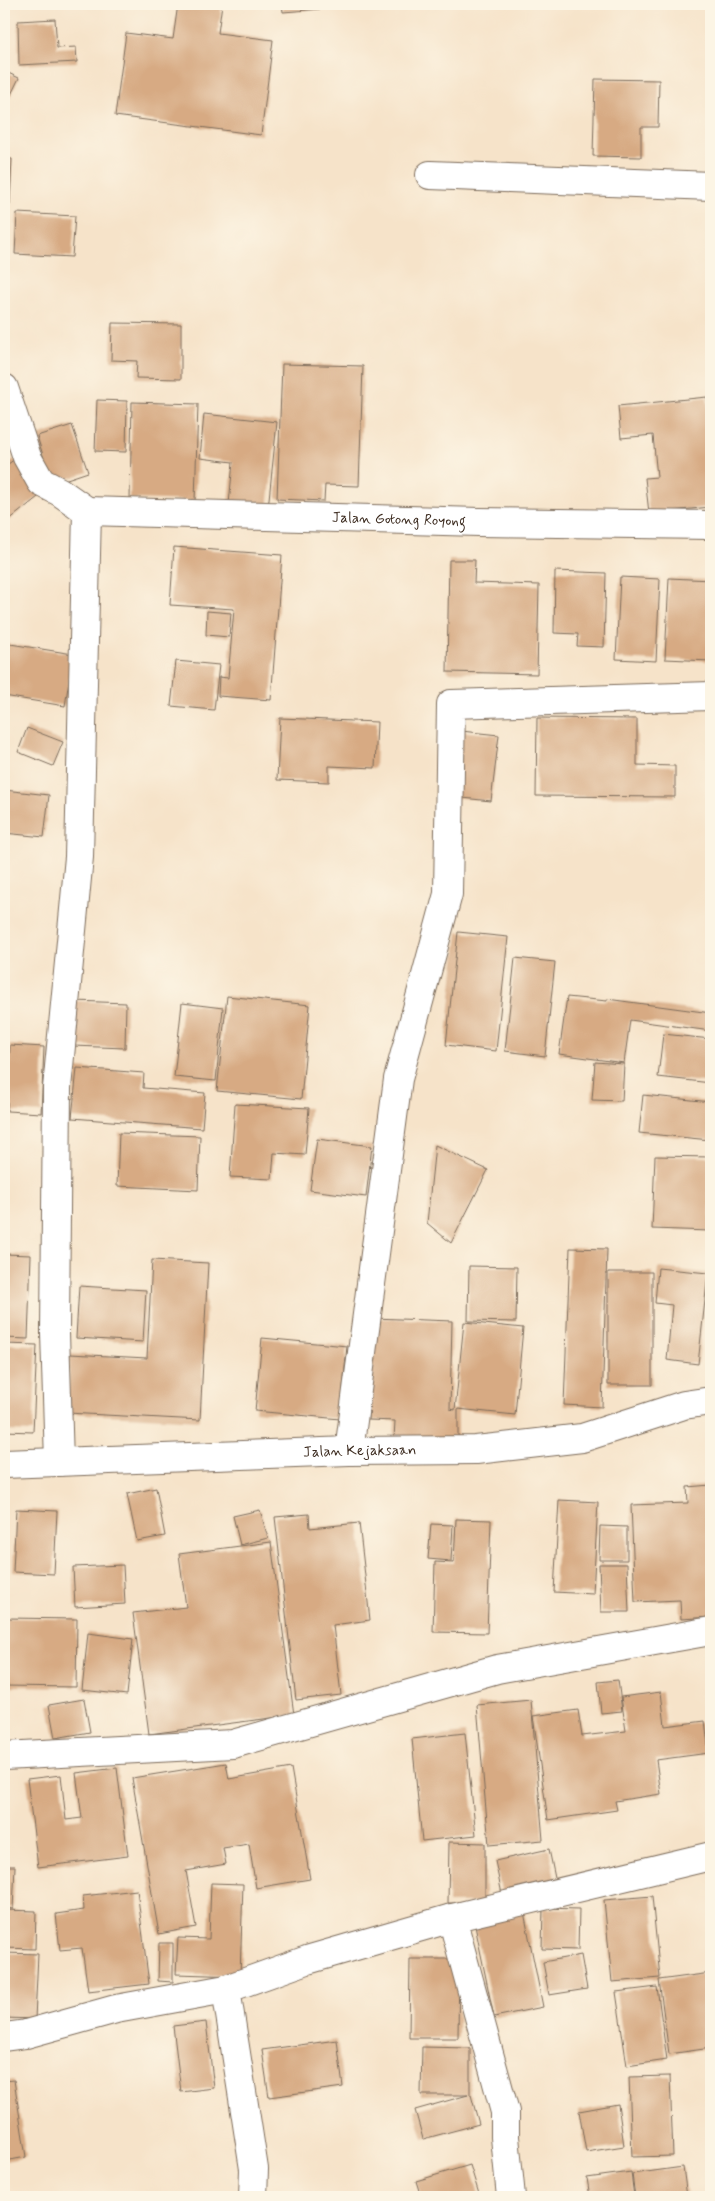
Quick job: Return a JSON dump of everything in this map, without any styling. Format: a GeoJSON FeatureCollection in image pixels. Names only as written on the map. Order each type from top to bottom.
{"type":"FeatureCollection","features":[{"type":"Feature","properties":{"kind":"street"},"geometry":{"type":"LineString","coordinates":[[430,175],[711,186]]}},
{"type":"Feature","properties":{"kind":"street"},"geometry":{"type":"LineString","coordinates":[[4,388],[27,457],[41,482],[60,492],[87,511],[79,857],[57,1088],[55,1333],[60,1462]]}},
{"type":"Feature","properties":{"kind":"street","name":"Jalan Gotong Royong"},"geometry":{"type":"LineString","coordinates":[[87,511],[479,522],[711,524]]}},
{"type":"Feature","properties":{"kind":"street"},"geometry":{"type":"LineString","coordinates":[[349,1451],[398,1079],[448,894],[451,704],[711,696]]}},
{"type":"Feature","properties":{"kind":"street","name":"Jalan Kejaksaan"},"geometry":{"type":"LineString","coordinates":[[4,1464],[349,1451],[476,1450],[582,1438],[684,1405],[711,1401]]}},
{"type":"Feature","properties":{"kind":"street"},"geometry":{"type":"LineString","coordinates":[[4,1756],[233,1744],[497,1669],[711,1631]]}},
{"type":"Feature","properties":{"kind":"street"},"geometry":{"type":"LineString","coordinates":[[4,2037],[26,2034],[116,2009],[226,1989],[307,1960],[452,1918],[711,1856]]}},
{"type":"Feature","properties":{"kind":"street"},"geometry":{"type":"LineString","coordinates":[[452,1918],[505,2112],[505,2137],[511,2197]]}},
{"type":"Feature","properties":{"kind":"street"},"geometry":{"type":"LineString","coordinates":[[226,1989],[254,2169],[253,2197]]}},
{"type":"Feature","properties":{"kind":"building"},"geometry":{"type":"Polygon","coordinates":[[[178,4],[222,4],[218,33],[273,40],[261,135],[115,116],[126,33],[173,39],[178,4]]]}},
{"type":"Feature","properties":{"kind":"building"},"geometry":{"type":"Polygon","coordinates":[[[282,4],[333,4],[334,8],[283,12],[282,4]]]}},
{"type":"Feature","properties":{"kind":"building"},"geometry":{"type":"Polygon","coordinates":[[[55,19],[57,48],[76,47],[77,62],[19,65],[18,21],[55,19]]]}},
{"type":"Feature","properties":{"kind":"building"},"geometry":{"type":"Polygon","coordinates":[[[4,71],[19,78],[4,109],[4,71]]]}},
{"type":"Feature","properties":{"kind":"building"},"geometry":{"type":"Polygon","coordinates":[[[595,79],[659,80],[658,127],[641,127],[641,157],[593,156],[595,79]]]}},
{"type":"Feature","properties":{"kind":"building"},"geometry":{"type":"Polygon","coordinates":[[[4,158],[12,159],[10,204],[4,203],[4,158]]]}},
{"type":"Feature","properties":{"kind":"building"},"geometry":{"type":"Polygon","coordinates":[[[17,213],[75,216],[72,257],[15,254],[17,213]]]}},
{"type":"Feature","properties":{"kind":"building"},"geometry":{"type":"Polygon","coordinates":[[[112,323],[181,324],[181,379],[136,378],[137,361],[111,360],[112,323]]]}},
{"type":"Feature","properties":{"kind":"building"},"geometry":{"type":"Polygon","coordinates":[[[282,364],[363,366],[359,486],[325,485],[324,501],[277,499],[282,364]]]}},
{"type":"Feature","properties":{"kind":"building"},"geometry":{"type":"Polygon","coordinates":[[[707,397],[711,436],[711,507],[649,513],[645,478],[657,477],[653,435],[621,438],[618,406],[707,397]]]}},
{"type":"Feature","properties":{"kind":"building"},"geometry":{"type":"Polygon","coordinates":[[[97,400],[127,401],[126,452],[95,451],[97,400]]]}},
{"type":"Feature","properties":{"kind":"building"},"geometry":{"type":"Polygon","coordinates":[[[132,402],[198,404],[195,501],[130,499],[132,402]]]}},
{"type":"Feature","properties":{"kind":"building"},"geometry":{"type":"Polygon","coordinates":[[[204,414],[277,422],[268,509],[229,504],[233,462],[200,458],[204,414]]]}},
{"type":"Feature","properties":{"kind":"building"},"geometry":{"type":"Polygon","coordinates":[[[4,424],[18,436],[4,452],[4,424]]]}},
{"type":"Feature","properties":{"kind":"building"},"geometry":{"type":"Polygon","coordinates":[[[72,425],[88,472],[52,484],[37,436],[72,425]]]}},
{"type":"Feature","properties":{"kind":"building"},"geometry":{"type":"Polygon","coordinates":[[[15,459],[43,493],[4,524],[4,467],[15,459]]]}},
{"type":"Feature","properties":{"kind":"building"},"geometry":{"type":"Polygon","coordinates":[[[174,547],[282,555],[271,700],[218,696],[219,677],[228,678],[234,609],[170,605],[174,547]]]}},
{"type":"Feature","properties":{"kind":"building"},"geometry":{"type":"Polygon","coordinates":[[[449,560],[475,560],[474,583],[539,585],[537,674],[447,672],[449,560]]]}},
{"type":"Feature","properties":{"kind":"building"},"geometry":{"type":"Polygon","coordinates":[[[555,571],[606,573],[604,647],[577,646],[578,634],[554,633],[555,571]]]}},
{"type":"Feature","properties":{"kind":"building"},"geometry":{"type":"Polygon","coordinates":[[[620,577],[660,579],[656,661],[616,659],[620,577]]]}},
{"type":"Feature","properties":{"kind":"building"},"geometry":{"type":"Polygon","coordinates":[[[669,578],[711,580],[711,661],[665,659],[669,578]]]}},
{"type":"Feature","properties":{"kind":"building"},"geometry":{"type":"Polygon","coordinates":[[[207,611],[231,613],[229,637],[206,635],[207,611]]]}},
{"type":"Feature","properties":{"kind":"building"},"geometry":{"type":"Polygon","coordinates":[[[4,643],[73,654],[65,706],[4,696],[4,643]]]}},
{"type":"Feature","properties":{"kind":"building"},"geometry":{"type":"Polygon","coordinates":[[[176,661],[219,665],[214,710],[171,706],[176,661]]]}},
{"type":"Feature","properties":{"kind":"building"},"geometry":{"type":"Polygon","coordinates":[[[280,718],[377,722],[375,768],[329,766],[329,782],[277,780],[280,718]]]}},
{"type":"Feature","properties":{"kind":"building"},"geometry":{"type":"Polygon","coordinates":[[[537,718],[637,719],[637,765],[675,766],[675,797],[536,796],[537,718]]]}},
{"type":"Feature","properties":{"kind":"building"},"geometry":{"type":"Polygon","coordinates":[[[27,728],[63,742],[53,766],[18,752],[27,728]]]}},
{"type":"Feature","properties":{"kind":"building"},"geometry":{"type":"Polygon","coordinates":[[[461,731],[499,735],[491,801],[453,797],[461,731]]]}},
{"type":"Feature","properties":{"kind":"building"},"geometry":{"type":"Polygon","coordinates":[[[4,790],[49,795],[44,837],[4,833],[4,790]]]}},
{"type":"Feature","properties":{"kind":"building"},"geometry":{"type":"Polygon","coordinates":[[[458,932],[508,937],[496,1051],[446,1045],[458,932]]]}},
{"type":"Feature","properties":{"kind":"building"},"geometry":{"type":"Polygon","coordinates":[[[515,958],[555,962],[545,1056],[505,1051],[515,958]]]}},
{"type":"Feature","properties":{"kind":"building"},"geometry":{"type":"Polygon","coordinates":[[[227,996],[310,1005],[301,1099],[217,1091],[227,996]]]}},
{"type":"Feature","properties":{"kind":"building"},"geometry":{"type":"Polygon","coordinates":[[[567,997],[607,1001],[607,999],[711,1013],[711,1031],[630,1020],[624,1063],[559,1054],[567,997]]]}},
{"type":"Feature","properties":{"kind":"building"},"geometry":{"type":"Polygon","coordinates":[[[75,1001],[126,1003],[125,1048],[73,1046],[75,1001]]]}},
{"type":"Feature","properties":{"kind":"building"},"geometry":{"type":"Polygon","coordinates":[[[182,1003],[223,1008],[216,1081],[174,1077],[182,1003]]]}},
{"type":"Feature","properties":{"kind":"building"},"geometry":{"type":"Polygon","coordinates":[[[663,1034],[711,1039],[711,1083],[658,1077],[663,1034]]]}},
{"type":"Feature","properties":{"kind":"building"},"geometry":{"type":"Polygon","coordinates":[[[10,1045],[44,1047],[41,1113],[7,1111],[10,1045]]]}},
{"type":"Feature","properties":{"kind":"building"},"geometry":{"type":"Polygon","coordinates":[[[595,1062],[624,1064],[622,1101],[592,1100],[595,1062]]]}},
{"type":"Feature","properties":{"kind":"building"},"geometry":{"type":"Polygon","coordinates":[[[77,1068],[144,1073],[143,1088],[205,1093],[202,1128],[72,1118],[77,1068]]]}},
{"type":"Feature","properties":{"kind":"building"},"geometry":{"type":"Polygon","coordinates":[[[643,1095],[711,1102],[710,1140],[639,1133],[643,1095]]]}},
{"type":"Feature","properties":{"kind":"building"},"geometry":{"type":"Polygon","coordinates":[[[235,1104],[309,1108],[305,1155],[274,1153],[272,1179],[230,1177],[235,1104]]]}},
{"type":"Feature","properties":{"kind":"building"},"geometry":{"type":"Polygon","coordinates":[[[119,1133],[200,1136],[198,1190],[117,1186],[119,1133]]]}},
{"type":"Feature","properties":{"kind":"building"},"geometry":{"type":"Polygon","coordinates":[[[317,1139],[372,1146],[366,1197],[310,1190],[317,1139]]]}},
{"type":"Feature","properties":{"kind":"building"},"geometry":{"type":"Polygon","coordinates":[[[435,1145],[488,1170],[451,1243],[427,1223],[435,1145]]]}},
{"type":"Feature","properties":{"kind":"building"},"geometry":{"type":"Polygon","coordinates":[[[655,1156],[711,1157],[710,1231],[652,1229],[655,1156]]]}},
{"type":"Feature","properties":{"kind":"building"},"geometry":{"type":"Polygon","coordinates":[[[570,1248],[607,1249],[602,1407],[564,1405],[570,1248]]]}},
{"type":"Feature","properties":{"kind":"building"},"geometry":{"type":"Polygon","coordinates":[[[4,1254],[31,1255],[28,1339],[4,1338],[4,1254]]]}},
{"type":"Feature","properties":{"kind":"building"},"geometry":{"type":"Polygon","coordinates":[[[152,1260],[208,1263],[200,1420],[67,1413],[70,1354],[147,1358],[152,1260]]]}},
{"type":"Feature","properties":{"kind":"building"},"geometry":{"type":"Polygon","coordinates":[[[469,1266],[517,1267],[516,1322],[468,1321],[469,1266]]]}},
{"type":"Feature","properties":{"kind":"building"},"geometry":{"type":"Polygon","coordinates":[[[658,1268],[708,1273],[698,1364],[667,1360],[672,1305],[655,1303],[658,1268]]]}},
{"type":"Feature","properties":{"kind":"building"},"geometry":{"type":"Polygon","coordinates":[[[608,1272],[652,1272],[652,1385],[608,1385],[608,1272]]]}},
{"type":"Feature","properties":{"kind":"building"},"geometry":{"type":"Polygon","coordinates":[[[79,1286],[146,1290],[143,1342],[76,1338],[79,1286]]]}},
{"type":"Feature","properties":{"kind":"building"},"geometry":{"type":"Polygon","coordinates":[[[373,1318],[452,1321],[450,1409],[455,1410],[464,1322],[523,1328],[515,1415],[458,1409],[458,1440],[394,1439],[395,1421],[369,1420],[373,1318]]]}},
{"type":"Feature","properties":{"kind":"building"},"geometry":{"type":"Polygon","coordinates":[[[711,1331],[711,1364],[708,1363],[711,1331]]]}},
{"type":"Feature","properties":{"kind":"building"},"geometry":{"type":"Polygon","coordinates":[[[262,1338],[347,1346],[340,1419],[255,1411],[262,1338]]]}},
{"type":"Feature","properties":{"kind":"building"},"geometry":{"type":"Polygon","coordinates":[[[4,1344],[37,1345],[33,1432],[4,1431],[4,1344]]]}},
{"type":"Feature","properties":{"kind":"building"},"geometry":{"type":"Polygon","coordinates":[[[711,1485],[711,1617],[681,1619],[680,1600],[635,1602],[631,1505],[688,1503],[687,1487],[711,1485]]]}},
{"type":"Feature","properties":{"kind":"building"},"geometry":{"type":"Polygon","coordinates":[[[156,1488],[165,1536],[137,1541],[127,1494],[156,1488]]]}},
{"type":"Feature","properties":{"kind":"building"},"geometry":{"type":"Polygon","coordinates":[[[559,1500],[598,1502],[593,1594],[554,1592],[559,1500]]]}},
{"type":"Feature","properties":{"kind":"building"},"geometry":{"type":"Polygon","coordinates":[[[16,1509],[57,1511],[54,1574],[13,1572],[16,1509]]]}},
{"type":"Feature","properties":{"kind":"building"},"geometry":{"type":"Polygon","coordinates":[[[260,1510],[268,1538],[240,1545],[233,1516],[260,1510]]]}},
{"type":"Feature","properties":{"kind":"building"},"geometry":{"type":"Polygon","coordinates":[[[309,1514],[310,1528],[359,1523],[370,1620],[333,1625],[341,1695],[296,1700],[275,1517],[309,1514]]]}},
{"type":"Feature","properties":{"kind":"building"},"geometry":{"type":"Polygon","coordinates":[[[456,1519],[491,1520],[487,1633],[433,1632],[435,1562],[454,1563],[456,1519]]]}},
{"type":"Feature","properties":{"kind":"building"},"geometry":{"type":"Polygon","coordinates":[[[431,1524],[453,1525],[451,1561],[428,1559],[431,1524]]]}},
{"type":"Feature","properties":{"kind":"building"},"geometry":{"type":"Polygon","coordinates":[[[600,1526],[627,1527],[627,1560],[599,1560],[600,1526]]]}},
{"type":"Feature","properties":{"kind":"building"},"geometry":{"type":"Polygon","coordinates":[[[271,1542],[294,1715],[149,1734],[133,1613],[186,1607],[179,1554],[271,1542]]]}},
{"type":"Feature","properties":{"kind":"building"},"geometry":{"type":"Polygon","coordinates":[[[599,1564],[627,1564],[629,1612],[601,1612],[599,1564]]]}},
{"type":"Feature","properties":{"kind":"building"},"geometry":{"type":"Polygon","coordinates":[[[123,1565],[125,1604],[75,1607],[73,1567],[123,1565]]]}},
{"type":"Feature","properties":{"kind":"building"},"geometry":{"type":"Polygon","coordinates":[[[7,1618],[77,1619],[76,1687],[5,1686],[7,1618]]]}},
{"type":"Feature","properties":{"kind":"building"},"geometry":{"type":"Polygon","coordinates":[[[88,1633],[133,1639],[127,1695],[82,1690],[88,1633]]]}},
{"type":"Feature","properties":{"kind":"building"},"geometry":{"type":"Polygon","coordinates":[[[618,1680],[622,1711],[601,1713],[598,1682],[618,1680]]]}},
{"type":"Feature","properties":{"kind":"building"},"geometry":{"type":"Polygon","coordinates":[[[661,1692],[665,1726],[705,1721],[709,1753],[656,1760],[661,1794],[615,1801],[617,1810],[548,1820],[533,1716],[578,1710],[582,1736],[626,1731],[621,1697],[661,1692]]]}},
{"type":"Feature","properties":{"kind":"building"},"geometry":{"type":"Polygon","coordinates":[[[84,1699],[90,1732],[55,1738],[49,1705],[84,1699]]]}},
{"type":"Feature","properties":{"kind":"building"},"geometry":{"type":"Polygon","coordinates":[[[531,1700],[543,1840],[489,1845],[477,1705],[531,1700]]]}},
{"type":"Feature","properties":{"kind":"building"},"geometry":{"type":"Polygon","coordinates":[[[465,1733],[476,1835],[422,1841],[412,1739],[465,1733]]]}},
{"type":"Feature","properties":{"kind":"building"},"geometry":{"type":"Polygon","coordinates":[[[226,1763],[229,1779],[291,1768],[310,1879],[256,1888],[249,1844],[223,1848],[226,1864],[186,1871],[196,1927],[159,1934],[132,1778],[226,1763]]]}},
{"type":"Feature","properties":{"kind":"building"},"geometry":{"type":"Polygon","coordinates":[[[117,1768],[128,1856],[38,1867],[27,1779],[61,1775],[66,1820],[82,1818],[76,1773],[117,1768]]]}},
{"type":"Feature","properties":{"kind":"building"},"geometry":{"type":"Polygon","coordinates":[[[449,1842],[485,1843],[485,1903],[448,1903],[449,1842]]]}},
{"type":"Feature","properties":{"kind":"building"},"geometry":{"type":"Polygon","coordinates":[[[549,1849],[557,1888],[503,1899],[495,1861],[549,1849]]]}},
{"type":"Feature","properties":{"kind":"building"},"geometry":{"type":"Polygon","coordinates":[[[4,1866],[15,1866],[13,1909],[4,1908],[4,1866]]]}},
{"type":"Feature","properties":{"kind":"building"},"geometry":{"type":"Polygon","coordinates":[[[211,1883],[243,1884],[240,1976],[176,1974],[178,1938],[209,1939],[211,1883]]]}},
{"type":"Feature","properties":{"kind":"building"},"geometry":{"type":"Polygon","coordinates":[[[137,1890],[149,1984],[88,1991],[82,1948],[60,1950],[56,1914],[84,1910],[83,1896],[137,1890]]]}},
{"type":"Feature","properties":{"kind":"building"},"geometry":{"type":"Polygon","coordinates":[[[652,1896],[660,1978],[612,1982],[604,1900],[652,1896]]]}},
{"type":"Feature","properties":{"kind":"building"},"geometry":{"type":"Polygon","coordinates":[[[543,1908],[579,1909],[578,1950],[542,1949],[543,1908]]]}},
{"type":"Feature","properties":{"kind":"building"},"geometry":{"type":"Polygon","coordinates":[[[4,1910],[36,1911],[35,1949],[4,1948],[4,1910]]]}},
{"type":"Feature","properties":{"kind":"building"},"geometry":{"type":"Polygon","coordinates":[[[524,1912],[543,2007],[494,2017],[474,1921],[524,1912]]]}},
{"type":"Feature","properties":{"kind":"building"},"geometry":{"type":"Polygon","coordinates":[[[159,1943],[173,1943],[173,1982],[158,1981],[159,1943]]]}},
{"type":"Feature","properties":{"kind":"building"},"geometry":{"type":"Polygon","coordinates":[[[4,1953],[38,1954],[35,2019],[4,2018],[4,1953]]]}},
{"type":"Feature","properties":{"kind":"building"},"geometry":{"type":"Polygon","coordinates":[[[581,1955],[587,1989],[549,1995],[543,1962],[581,1955]]]}},
{"type":"Feature","properties":{"kind":"building"},"geometry":{"type":"Polygon","coordinates":[[[410,1959],[459,1959],[458,2038],[409,2038],[410,1959]]]}},
{"type":"Feature","properties":{"kind":"building"},"geometry":{"type":"Polygon","coordinates":[[[711,1973],[711,2048],[669,2054],[659,1980],[711,1973]]]}},
{"type":"Feature","properties":{"kind":"building"},"geometry":{"type":"Polygon","coordinates":[[[657,1987],[667,2060],[627,2066],[616,1992],[657,1987]]]}},
{"type":"Feature","properties":{"kind":"building"},"geometry":{"type":"Polygon","coordinates":[[[206,2022],[214,2088],[181,2092],[173,2026],[206,2022]]]}},
{"type":"Feature","properties":{"kind":"building"},"geometry":{"type":"Polygon","coordinates":[[[337,2040],[343,2087],[269,2097],[262,2050],[337,2040]]]}},
{"type":"Feature","properties":{"kind":"building"},"geometry":{"type":"Polygon","coordinates":[[[422,2047],[470,2048],[470,2095],[479,2124],[423,2139],[415,2110],[468,2095],[421,2095],[422,2047]]]}},
{"type":"Feature","properties":{"kind":"building"},"geometry":{"type":"Polygon","coordinates":[[[670,2076],[673,2156],[632,2157],[629,2077],[670,2076]]]}},
{"type":"Feature","properties":{"kind":"building"},"geometry":{"type":"Polygon","coordinates":[[[14,2080],[26,2157],[5,2161],[4,2081],[14,2080]]]}},
{"type":"Feature","properties":{"kind":"building"},"geometry":{"type":"Polygon","coordinates":[[[618,2104],[624,2146],[586,2152],[579,2111],[618,2104]]]}},
{"type":"Feature","properties":{"kind":"building"},"geometry":{"type":"Polygon","coordinates":[[[470,2165],[479,2194],[470,2197],[421,2197],[416,2181],[470,2165]]]}},
{"type":"Feature","properties":{"kind":"building"},"geometry":{"type":"Polygon","coordinates":[[[683,2167],[687,2197],[635,2197],[632,2174],[683,2167]]]}},
{"type":"Feature","properties":{"kind":"building"},"geometry":{"type":"Polygon","coordinates":[[[631,2172],[634,2197],[590,2197],[587,2178],[631,2172]]]}}]}
